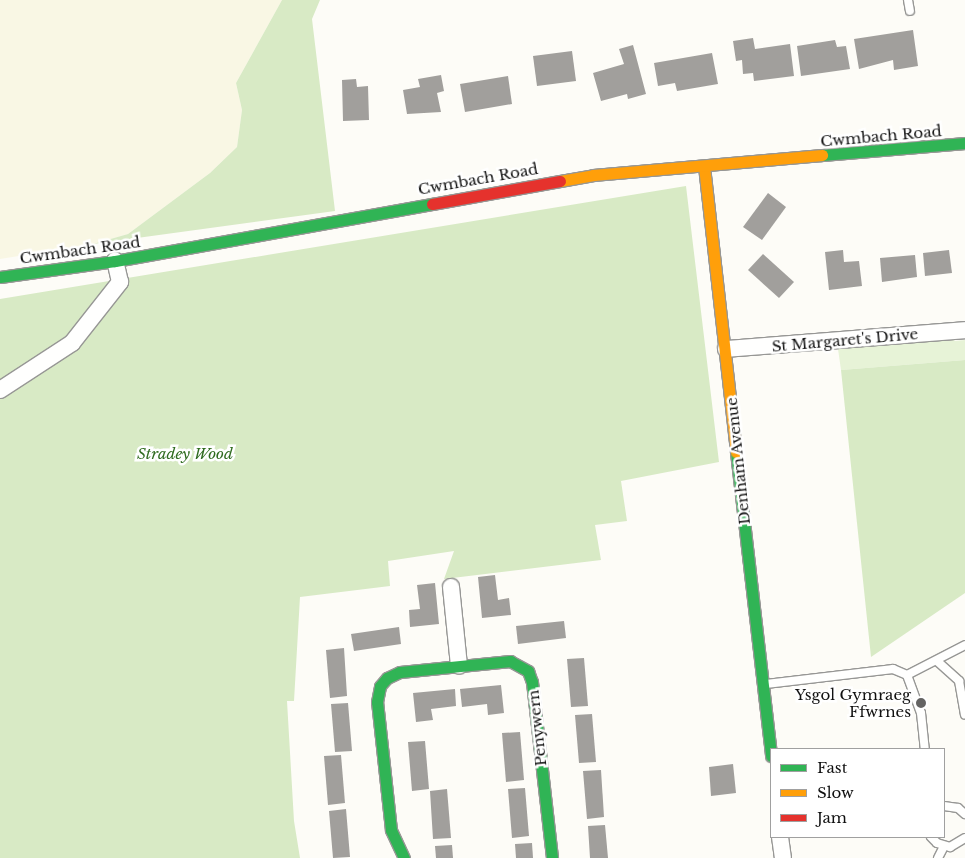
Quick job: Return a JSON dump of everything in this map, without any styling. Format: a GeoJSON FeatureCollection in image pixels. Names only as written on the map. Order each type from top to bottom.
{"type":"FeatureCollection","features":[{"type":"Feature","properties":{"kind":"street","name":"Cwmbach Road"},"geometry":{"type":"LineString","coordinates":[[0,277],[115,262],[543,182],[965,143]]}},
{"type":"Feature","properties":{"kind":"street","name":"Denham Avenue"},"geometry":{"type":"LineString","coordinates":[[704,166],[770,748]]}},
{"type":"Feature","properties":{"kind":"street"},"geometry":{"type":"LineString","coordinates":[[0,390],[72,343],[120,282],[115,262]]}},
{"type":"Feature","properties":{"kind":"street","name":"St Margaret's Drive"},"geometry":{"type":"LineString","coordinates":[[726,349],[965,330]]}},
{"type":"Feature","properties":{"kind":"street"},"geometry":{"type":"LineString","coordinates":[[451,587],[459,666]]}},
{"type":"Feature","properties":{"kind":"street","name":"Penywern"},"geometry":{"type":"LineString","coordinates":[[404,858],[391,830],[377,702],[380,686],[387,678],[400,672],[510,661],[528,671],[532,682],[552,858]]}},
{"type":"Feature","properties":{"kind":"street"},"geometry":{"type":"LineString","coordinates":[[780,838],[783,858]]}},
{"type":"Feature","properties":{"kind":"lane"},"geometry":{"type":"LineString","coordinates":[[908,0],[910,11]]}},
{"type":"Feature","properties":{"kind":"lane"},"geometry":{"type":"LineString","coordinates":[[907,675],[965,645]]}},
{"type":"Feature","properties":{"kind":"lane"},"geometry":{"type":"LineString","coordinates":[[937,661],[962,680],[965,714]]}},
{"type":"Feature","properties":{"kind":"lane"},"geometry":{"type":"LineString","coordinates":[[763,685],[893,669],[907,675],[922,713],[925,748]]}},
{"type":"Feature","properties":{"kind":"lane"},"geometry":{"type":"LineString","coordinates":[[945,806],[958,808],[965,814]]}},
{"type":"Feature","properties":{"kind":"lane"},"geometry":{"type":"LineString","coordinates":[[932,838],[944,846],[957,845],[965,838]]}},
{"type":"Feature","properties":{"kind":"lane"},"geometry":{"type":"LineString","coordinates":[[938,858],[944,846]]}},
{"type":"Feature","properties":{"kind":"shaded area"},"geometry":{"type":"Polygon","coordinates":[[[0,0],[282,0],[236,83],[242,110],[237,147],[210,173],[128,234],[93,244],[0,259],[0,0]]]}},
{"type":"Feature","properties":{"kind":"green space"},"geometry":{"type":"Polygon","coordinates":[[[282,0],[320,0],[312,19],[335,211],[93,244],[128,234],[210,173],[237,147],[242,110],[236,83],[282,0]]]}},
{"type":"Feature","properties":{"kind":"green space","name":"Stradey Wood"},"geometry":{"type":"Polygon","coordinates":[[[686,186],[719,462],[621,481],[627,521],[595,525],[601,560],[444,579],[454,551],[388,561],[390,586],[300,597],[294,701],[287,701],[294,821],[300,858],[0,858],[0,299],[686,186]]]}},
{"type":"Feature","properties":{"kind":"green space"},"geometry":{"type":"Polygon","coordinates":[[[948,336],[955,341],[965,340],[965,360],[841,370],[838,349],[948,336]]]}},
{"type":"Feature","properties":{"kind":"green space"},"geometry":{"type":"Polygon","coordinates":[[[965,360],[965,593],[871,657],[841,370],[965,360]]]}},
{"type":"Feature","properties":{"kind":"building"},"geometry":{"type":"Polygon","coordinates":[[[913,30],[918,66],[894,70],[893,60],[859,69],[854,39],[913,30]]]}},
{"type":"Feature","properties":{"kind":"building"},"geometry":{"type":"Polygon","coordinates":[[[753,38],[755,49],[790,44],[794,76],[754,81],[753,73],[743,74],[742,60],[736,61],[733,41],[753,38]]]}},
{"type":"Feature","properties":{"kind":"building"},"geometry":{"type":"Polygon","coordinates":[[[835,40],[837,47],[846,46],[850,69],[801,76],[797,46],[835,40]]]}},
{"type":"Feature","properties":{"kind":"building"},"geometry":{"type":"Polygon","coordinates":[[[633,45],[646,94],[628,99],[627,94],[601,101],[593,73],[624,64],[619,49],[633,45]]]}},
{"type":"Feature","properties":{"kind":"building"},"geometry":{"type":"Polygon","coordinates":[[[572,51],[576,81],[537,86],[533,56],[572,51]]]}},
{"type":"Feature","properties":{"kind":"building"},"geometry":{"type":"Polygon","coordinates":[[[712,53],[718,84],[677,91],[675,83],[658,86],[654,63],[712,53]]]}},
{"type":"Feature","properties":{"kind":"building"},"geometry":{"type":"Polygon","coordinates":[[[441,75],[444,91],[437,93],[441,112],[407,114],[403,90],[420,87],[418,79],[441,75]]]}},
{"type":"Feature","properties":{"kind":"building"},"geometry":{"type":"Polygon","coordinates":[[[508,76],[512,104],[465,112],[460,84],[508,76]]]}},
{"type":"Feature","properties":{"kind":"building"},"geometry":{"type":"Polygon","coordinates":[[[356,79],[357,87],[368,86],[369,120],[343,121],[342,80],[356,79]]]}},
{"type":"Feature","properties":{"kind":"building"},"geometry":{"type":"Polygon","coordinates":[[[768,193],[786,207],[762,240],[743,227],[768,193]]]}},
{"type":"Feature","properties":{"kind":"building"},"geometry":{"type":"Polygon","coordinates":[[[843,250],[844,262],[859,261],[862,286],[829,290],[825,252],[843,250]]]}},
{"type":"Feature","properties":{"kind":"building"},"geometry":{"type":"Polygon","coordinates":[[[949,250],[952,273],[925,276],[923,253],[949,250]]]}},
{"type":"Feature","properties":{"kind":"building"},"geometry":{"type":"Polygon","coordinates":[[[763,254],[794,282],[779,298],[748,270],[763,254]]]}},
{"type":"Feature","properties":{"kind":"building"},"geometry":{"type":"Polygon","coordinates":[[[915,255],[917,277],[882,282],[880,258],[915,255]]]}},
{"type":"Feature","properties":{"kind":"building"},"geometry":{"type":"Polygon","coordinates":[[[495,575],[498,600],[509,598],[511,615],[482,618],[478,577],[495,575]]]}},
{"type":"Feature","properties":{"kind":"building"},"geometry":{"type":"Polygon","coordinates":[[[435,583],[439,624],[410,627],[409,610],[420,609],[417,585],[435,583]]]}},
{"type":"Feature","properties":{"kind":"building"},"geometry":{"type":"Polygon","coordinates":[[[564,621],[566,638],[518,644],[516,626],[564,621]]]}},
{"type":"Feature","properties":{"kind":"building"},"geometry":{"type":"Polygon","coordinates":[[[399,627],[401,644],[354,651],[351,634],[399,627]]]}},
{"type":"Feature","properties":{"kind":"building"},"geometry":{"type":"Polygon","coordinates":[[[344,648],[347,696],[330,698],[326,650],[344,648]]]}},
{"type":"Feature","properties":{"kind":"building"},"geometry":{"type":"Polygon","coordinates":[[[584,658],[588,706],[571,707],[567,659],[584,658]]]}},
{"type":"Feature","properties":{"kind":"building"},"geometry":{"type":"Polygon","coordinates":[[[501,685],[504,713],[488,715],[487,704],[462,707],[460,689],[501,685]]]}},
{"type":"Feature","properties":{"kind":"building"},"geometry":{"type":"Polygon","coordinates":[[[455,689],[456,706],[431,709],[433,720],[416,722],[413,693],[455,689]]]}},
{"type":"Feature","properties":{"kind":"building"},"geometry":{"type":"Polygon","coordinates":[[[348,703],[352,751],[335,752],[331,704],[348,703]]]}},
{"type":"Feature","properties":{"kind":"building"},"geometry":{"type":"Polygon","coordinates":[[[592,714],[596,762],[579,763],[575,715],[592,714]]]}},
{"type":"Feature","properties":{"kind":"building"},"geometry":{"type":"Polygon","coordinates":[[[520,732],[524,780],[506,782],[502,733],[520,732]]]}},
{"type":"Feature","properties":{"kind":"building"},"geometry":{"type":"Polygon","coordinates":[[[425,741],[429,789],[412,791],[408,742],[425,741]]]}},
{"type":"Feature","properties":{"kind":"building"},"geometry":{"type":"Polygon","coordinates":[[[341,755],[345,803],[328,805],[324,756],[341,755]]]}},
{"type":"Feature","properties":{"kind":"building"},"geometry":{"type":"Polygon","coordinates":[[[733,764],[736,793],[711,796],[709,767],[733,764]]]}},
{"type":"Feature","properties":{"kind":"building"},"geometry":{"type":"Polygon","coordinates":[[[601,770],[604,817],[587,819],[583,771],[601,770]]]}},
{"type":"Feature","properties":{"kind":"building"},"geometry":{"type":"Polygon","coordinates":[[[525,788],[529,836],[512,838],[508,789],[525,788]]]}},
{"type":"Feature","properties":{"kind":"building"},"geometry":{"type":"Polygon","coordinates":[[[447,789],[451,838],[433,839],[430,791],[447,789]]]}},
{"type":"Feature","properties":{"kind":"building"},"geometry":{"type":"Polygon","coordinates":[[[346,809],[350,857],[333,858],[329,811],[346,809]]]}},
{"type":"Feature","properties":{"kind":"building"},"geometry":{"type":"Polygon","coordinates":[[[605,825],[608,858],[590,858],[588,826],[605,825]]]}},
{"type":"Feature","properties":{"kind":"building"},"geometry":{"type":"Polygon","coordinates":[[[532,843],[533,858],[516,858],[515,844],[532,843]]]}},
{"type":"Feature","properties":{"kind":"building"},"geometry":{"type":"Polygon","coordinates":[[[452,845],[453,858],[436,858],[435,846],[452,845]]]}},
{"type":"Feature","properties":{"kind":"traffic: fast"},"geometry":{"type":"LineString","coordinates":[[822,155],[965,143]]}},
{"type":"Feature","properties":{"kind":"traffic: fast"},"geometry":{"type":"LineString","coordinates":[[0,277],[115,261],[432,204]]}},
{"type":"Feature","properties":{"kind":"traffic: fast"},"geometry":{"type":"LineString","coordinates":[[736,452],[770,748]]}},
{"type":"Feature","properties":{"kind":"traffic: fast"},"geometry":{"type":"LineString","coordinates":[[404,858],[391,830],[377,702],[380,686],[387,678],[400,672],[510,661],[528,671],[532,682],[552,858]]}},
{"type":"Feature","properties":{"kind":"traffic: slow"},"geometry":{"type":"LineString","coordinates":[[560,181],[593,175],[822,155]]}},
{"type":"Feature","properties":{"kind":"traffic: slow"},"geometry":{"type":"LineString","coordinates":[[704,166],[736,452]]}},
{"type":"Feature","properties":{"kind":"traffic: jam"},"geometry":{"type":"LineString","coordinates":[[432,204],[560,181]]}},
{"type":"Feature","properties":{"kind":"place","name":"Ysgol Gymraeg Ffwrnes"},"geometry":{"type":"Point","coordinates":[921,703]}}]}
